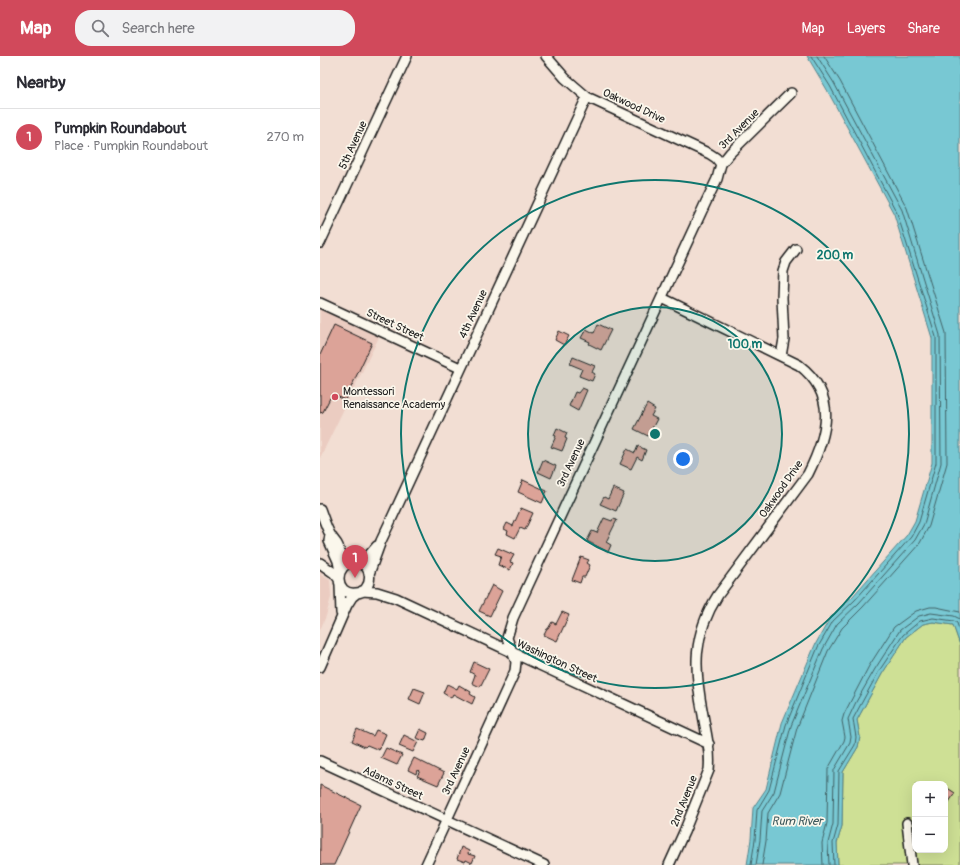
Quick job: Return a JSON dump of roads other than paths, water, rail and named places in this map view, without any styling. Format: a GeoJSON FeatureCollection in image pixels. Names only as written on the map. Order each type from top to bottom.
{"type":"FeatureCollection","features":[{"type":"Feature","properties":{"kind":"street","name":"5th Avenue"},"geometry":{"type":"LineString","coordinates":[[320,243],[407,56]]}},
{"type":"Feature","properties":{"kind":"street","name":"Oakwood Drive"},"geometry":{"type":"LineString","coordinates":[[546,56],[565,78],[587,97],[710,154],[721,164]]}},
{"type":"Feature","properties":{"kind":"street","name":"3rd Avenue"},"geometry":{"type":"LineString","coordinates":[[426,865],[517,668],[507,638],[513,618],[717,179],[721,164],[730,153],[791,93]]}},
{"type":"Feature","properties":{"kind":"street","name":"4th Avenue"},"geometry":{"type":"LineString","coordinates":[[370,575],[381,541],[587,97]]}},
{"type":"Feature","properties":{"kind":"street"},"geometry":{"type":"LineString","coordinates":[[781,356],[784,339],[782,298],[783,271],[786,262],[796,248]]}},
{"type":"Feature","properties":{"kind":"street","name":"Oakwood Drive"},"geometry":{"type":"LineString","coordinates":[[662,298],[796,363],[806,371],[819,386],[825,403],[825,427],[808,474],[718,595],[709,609],[702,626],[697,646],[696,663],[702,714],[709,744]]}},
{"type":"Feature","properties":{"kind":"street","name":"Street Street"},"geometry":{"type":"LineString","coordinates":[[320,303],[460,368]]}},
{"type":"Feature","properties":{"kind":"street"},"geometry":{"type":"LineString","coordinates":[[320,509],[330,534],[338,545],[341,554],[347,560],[366,567],[370,575],[367,587],[352,597],[320,667]]}},
{"type":"Feature","properties":{"kind":"street"},"geometry":{"type":"LineString","coordinates":[[330,534],[329,541],[338,561],[341,619]]}},
{"type":"Feature","properties":{"kind":"street","name":"4th Avenue"},"geometry":{"type":"LineString","coordinates":[[357,563],[365,560],[381,541]]}},
{"type":"Feature","properties":{"kind":"street"},"geometry":{"type":"LineString","coordinates":[[320,563],[334,573],[339,579],[344,590],[349,593],[359,592]]}},
{"type":"Feature","properties":{"kind":"street"},"geometry":{"type":"LineString","coordinates":[[339,579],[347,564],[357,563]]}},
{"type":"Feature","properties":{"kind":"street","name":"Washington Street"},"geometry":{"type":"LineString","coordinates":[[370,575],[376,584],[396,598]]}},
{"type":"Feature","properties":{"kind":"street","name":"Washington Street"},"geometry":{"type":"LineString","coordinates":[[359,592],[376,592],[396,598],[709,744]]}},
{"type":"Feature","properties":{"kind":"street","name":"2nd Avenue"},"geometry":{"type":"LineString","coordinates":[[669,865],[709,770],[709,744]]}},
{"type":"Feature","properties":{"kind":"street","name":"Adams Street"},"geometry":{"type":"LineString","coordinates":[[320,762],[544,865]]}},
{"type":"Feature","properties":{"kind":"street"},"geometry":{"type":"LineString","coordinates":[[907,822],[912,865]]}},
{"type":"Feature","properties":{"kind":"water","name":"Rum River"},"geometry":{"type":"Polygon","coordinates":[[[807,56],[960,56],[960,645],[953,625],[933,622],[923,624],[906,637],[882,674],[857,720],[860,737],[858,747],[843,772],[842,826],[837,843],[838,865],[747,865],[751,839],[753,808],[766,789],[782,723],[815,645],[830,618],[852,597],[907,535],[915,521],[932,463],[932,338],[894,214],[826,88],[807,56]]]}},
{"type":"Feature","properties":{"kind":"place","name":"Montessori Renaissance Academy"},"geometry":{"type":"Point","coordinates":[335,397]}},
{"type":"Feature","properties":{"kind":"place","name":"Pumpkin Roundabout"},"geometry":{"type":"Point","coordinates":[355,578]}}]}
